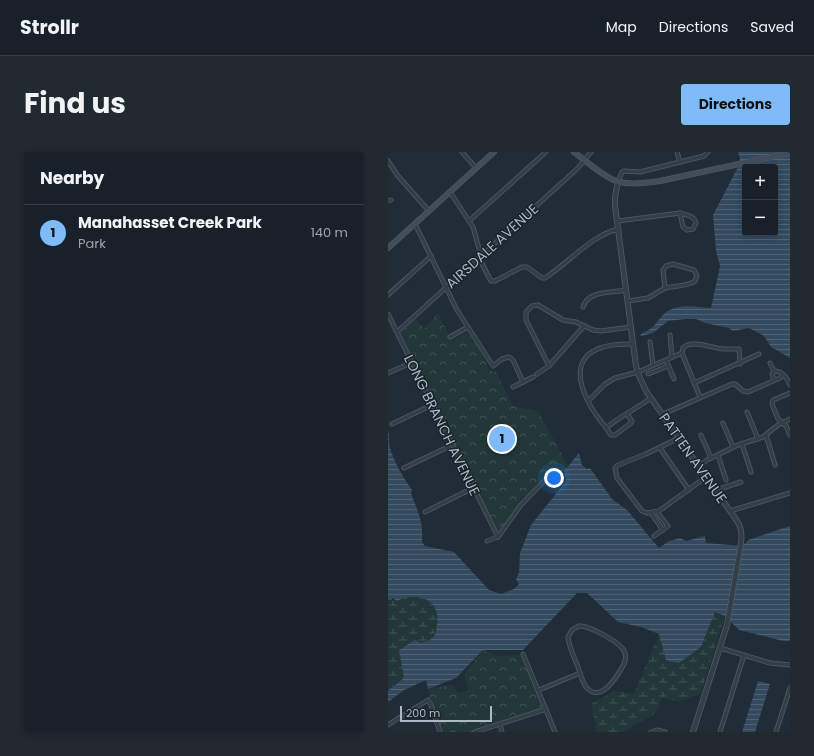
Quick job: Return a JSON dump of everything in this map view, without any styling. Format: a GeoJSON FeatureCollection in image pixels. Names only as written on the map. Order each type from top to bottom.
{"type":"FeatureCollection","features":[{"type":"Feature","properties":{"kind":"main road"},"geometry":{"type":"LineString","coordinates":[[388,248],[494,152]]}},
{"type":"Feature","properties":{"kind":"main road"},"geometry":{"type":"LineString","coordinates":[[574,152],[618,182],[652,183],[790,153]]}},
{"type":"Feature","properties":{"kind":"street"},"geometry":{"type":"LineString","coordinates":[[462,152],[476,168]]}},
{"type":"Feature","properties":{"kind":"street"},"geometry":{"type":"LineString","coordinates":[[469,221],[546,152]]}},
{"type":"Feature","properties":{"kind":"street","name":"AIRSDALE AVENUE"},"geometry":{"type":"LineString","coordinates":[[397,332],[586,160],[592,152]]}},
{"type":"Feature","properties":{"kind":"street"},"geometry":{"type":"LineString","coordinates":[[677,152],[680,162]]}},
{"type":"Feature","properties":{"kind":"street"},"geometry":{"type":"LineString","coordinates":[[618,182],[622,172],[624,171],[640,172],[704,156],[708,152]]}},
{"type":"Feature","properties":{"kind":"street"},"geometry":{"type":"LineString","coordinates":[[388,161],[403,183],[429,211]]}},
{"type":"Feature","properties":{"kind":"street","name":"PATTEN AVENUE"},"geometry":{"type":"LineString","coordinates":[[618,182],[615,197],[633,344],[638,372],[642,383],[651,398],[741,527],[742,534],[727,625],[693,732]]}},
{"type":"Feature","properties":{"kind":"street"},"geometry":{"type":"LineString","coordinates":[[450,192],[474,230],[480,257],[491,281],[522,267],[527,268],[542,278],[545,278],[594,241],[614,230],[619,229]]}},
{"type":"Feature","properties":{"kind":"street"},"geometry":{"type":"LineString","coordinates":[[618,221],[680,213],[691,216],[695,219],[696,223],[693,229],[689,230],[683,227],[680,213]]}},
{"type":"Feature","properties":{"kind":"street"},"geometry":{"type":"LineString","coordinates":[[415,224],[446,287],[468,327],[478,340],[489,362],[493,366],[502,359],[509,357],[513,360],[523,382]]}},
{"type":"Feature","properties":{"kind":"street"},"geometry":{"type":"LineString","coordinates":[[388,295],[431,256]]}},
{"type":"Feature","properties":{"kind":"street"},"geometry":{"type":"LineString","coordinates":[[628,301],[648,298],[665,288],[692,284],[695,281],[696,274],[692,269],[677,265],[668,265],[663,271],[665,288]]}},
{"type":"Feature","properties":{"kind":"street"},"geometry":{"type":"LineString","coordinates":[[583,307],[587,300],[595,295],[626,290]]}},
{"type":"Feature","properties":{"kind":"street"},"geometry":{"type":"LineString","coordinates":[[549,366],[526,320],[526,314],[532,306],[538,305],[563,320],[576,322],[593,330],[598,331],[631,327]]}},
{"type":"Feature","properties":{"kind":"street","name":"LONG BRANCH AVENUE"},"geometry":{"type":"LineString","coordinates":[[388,314],[498,536]]}},
{"type":"Feature","properties":{"kind":"street"},"geometry":{"type":"LineString","coordinates":[[537,374],[549,366],[584,326]]}},
{"type":"Feature","properties":{"kind":"street"},"geometry":{"type":"LineString","coordinates":[[450,337],[468,327]]}},
{"type":"Feature","properties":{"kind":"street"},"geometry":{"type":"LineString","coordinates":[[670,335],[672,357]]}},
{"type":"Feature","properties":{"kind":"street"},"geometry":{"type":"LineString","coordinates":[[650,342],[653,365]]}},
{"type":"Feature","properties":{"kind":"street"},"geometry":{"type":"LineString","coordinates":[[627,414],[632,421],[623,430],[612,436],[588,401],[580,373],[580,366],[585,358],[594,351],[608,345],[633,344]]}},
{"type":"Feature","properties":{"kind":"street"},"geometry":{"type":"LineString","coordinates":[[700,397],[682,353],[682,348],[686,345],[703,345],[738,349],[740,350],[740,364]]}},
{"type":"Feature","properties":{"kind":"street"},"geometry":{"type":"LineString","coordinates":[[588,401],[611,380],[620,376],[638,372],[682,353]]}},
{"type":"Feature","properties":{"kind":"street"},"geometry":{"type":"LineString","coordinates":[[694,383],[740,364],[759,354]]}},
{"type":"Feature","properties":{"kind":"street"},"geometry":{"type":"LineString","coordinates":[[666,360],[674,379]]}},
{"type":"Feature","properties":{"kind":"street"},"geometry":{"type":"LineString","coordinates":[[388,374],[411,363]]}},
{"type":"Feature","properties":{"kind":"street"},"geometry":{"type":"LineString","coordinates":[[770,363],[774,371],[772,374],[774,380]]}},
{"type":"Feature","properties":{"kind":"street"},"geometry":{"type":"LineString","coordinates":[[648,374],[668,366]]}},
{"type":"Feature","properties":{"kind":"street"},"geometry":{"type":"LineString","coordinates":[[774,371],[780,371],[787,378],[790,385]]}},
{"type":"Feature","properties":{"kind":"street"},"geometry":{"type":"LineString","coordinates":[[662,414],[732,384],[735,384],[740,390],[745,392],[780,378],[783,375]]}},
{"type":"Feature","properties":{"kind":"street"},"geometry":{"type":"LineString","coordinates":[[513,387],[533,377]]}},
{"type":"Feature","properties":{"kind":"street"},"geometry":{"type":"LineString","coordinates":[[790,393],[774,400],[772,403],[778,419],[786,426],[790,435]]}},
{"type":"Feature","properties":{"kind":"street"},"geometry":{"type":"LineString","coordinates":[[606,428],[617,419],[651,398]]}},
{"type":"Feature","properties":{"kind":"street"},"geometry":{"type":"LineString","coordinates":[[392,424],[432,405]]}},
{"type":"Feature","properties":{"kind":"street"},"geometry":{"type":"LineString","coordinates":[[747,412],[758,439]]}},
{"type":"Feature","properties":{"kind":"street"},"geometry":{"type":"LineString","coordinates":[[698,466],[733,447],[766,435],[790,419]]}},
{"type":"Feature","properties":{"kind":"street"},"geometry":{"type":"LineString","coordinates":[[723,423],[733,447]]}},
{"type":"Feature","properties":{"kind":"street"},"geometry":{"type":"LineString","coordinates":[[701,435],[711,458]]}},
{"type":"Feature","properties":{"kind":"street"},"geometry":{"type":"LineString","coordinates":[[766,435],[775,465]]}},
{"type":"Feature","properties":{"kind":"street"},"geometry":{"type":"LineString","coordinates":[[679,438],[660,448],[621,463],[615,468],[617,478],[642,511],[651,513],[657,512],[706,477]]}},
{"type":"Feature","properties":{"kind":"street"},"geometry":{"type":"LineString","coordinates":[[742,444],[751,472]]}},
{"type":"Feature","properties":{"kind":"street"},"geometry":{"type":"LineString","coordinates":[[404,468],[452,445]]}},
{"type":"Feature","properties":{"kind":"street"},"geometry":{"type":"LineString","coordinates":[[660,448],[689,490]]}},
{"type":"Feature","properties":{"kind":"street"},"geometry":{"type":"LineString","coordinates":[[718,456],[726,480]]}},
{"type":"Feature","properties":{"kind":"street"},"geometry":{"type":"LineString","coordinates":[[487,541],[498,536],[521,505],[548,477]]}},
{"type":"Feature","properties":{"kind":"street"},"geometry":{"type":"LineString","coordinates":[[716,490],[741,482]]}},
{"type":"Feature","properties":{"kind":"street"},"geometry":{"type":"LineString","coordinates":[[425,512],[473,488]]}},
{"type":"Feature","properties":{"kind":"street"},"geometry":{"type":"LineString","coordinates":[[730,511],[790,493]]}},
{"type":"Feature","properties":{"kind":"street"},"geometry":{"type":"LineString","coordinates":[[654,536],[668,526],[657,512]]}},
{"type":"Feature","properties":{"kind":"street"},"geometry":{"type":"LineString","coordinates":[[651,513],[663,530]]}},
{"type":"Feature","properties":{"kind":"street"},"geometry":{"type":"LineString","coordinates":[[582,626],[589,628],[616,644],[624,651],[626,656],[624,664],[609,686],[603,691],[598,692],[590,690],[585,685],[580,673],[568,639],[571,632],[576,628],[582,626]]}},
{"type":"Feature","properties":{"kind":"street"},"geometry":{"type":"LineString","coordinates":[[720,648],[770,663],[790,666]]}},
{"type":"Feature","properties":{"kind":"street"},"geometry":{"type":"LineString","coordinates":[[523,654],[555,732]]}},
{"type":"Feature","properties":{"kind":"street"},"geometry":{"type":"LineString","coordinates":[[720,732],[744,655]]}},
{"type":"Feature","properties":{"kind":"street"},"geometry":{"type":"LineString","coordinates":[[538,690],[580,673]]}},
{"type":"Feature","properties":{"kind":"street"},"geometry":{"type":"LineString","coordinates":[[776,732],[790,688]]}},
{"type":"Feature","properties":{"kind":"street"},"geometry":{"type":"LineString","coordinates":[[388,725],[428,700],[440,732]]}},
{"type":"Feature","properties":{"kind":"street"},"geometry":{"type":"LineString","coordinates":[[475,732],[546,709]]}},
{"type":"Feature","properties":{"kind":"street"},"geometry":{"type":"LineString","coordinates":[[500,724],[502,732]]}},
{"type":"Feature","properties":{"kind":"street"},"geometry":{"type":"LineString","coordinates":[[650,732],[656,730],[665,732]]}},
{"type":"Feature","properties":{"kind":"green space"},"geometry":{"type":"Polygon","coordinates":[[[438,313],[451,340],[467,333],[477,345],[490,371],[496,372],[513,406],[538,411],[568,466],[564,471],[566,481],[557,493],[545,484],[539,482],[519,503],[502,530],[497,531],[400,333],[416,319],[424,329],[438,313]]]}},
{"type":"Feature","properties":{"kind":"green space"},"geometry":{"type":"Polygon","coordinates":[[[413,596],[430,602],[436,610],[438,626],[434,635],[426,641],[410,643],[399,649],[404,678],[388,691],[388,599],[391,600],[393,598],[397,601],[405,597],[413,596]]]}},
{"type":"Feature","properties":{"kind":"green space"},"geometry":{"type":"Polygon","coordinates":[[[715,612],[725,616],[701,693],[680,702],[662,698],[656,713],[623,732],[597,732],[591,704],[614,691],[634,694],[659,634],[666,659],[701,647],[715,612]]]}},
{"type":"Feature","properties":{"kind":"green space"},"geometry":{"type":"Polygon","coordinates":[[[483,650],[499,656],[520,655],[523,650],[545,709],[473,732],[440,732],[428,689],[453,685],[458,693],[468,690],[464,675],[483,650]]]}},
{"type":"Feature","properties":{"kind":"water"},"geometry":{"type":"Polygon","coordinates":[[[738,152],[790,152],[790,358],[771,347],[764,336],[749,328],[733,331],[729,328],[705,323],[696,319],[668,321],[653,333],[640,336],[642,333],[650,330],[665,313],[670,310],[687,306],[711,308],[720,266],[716,251],[713,215],[737,169],[740,159],[738,152]]]}},
{"type":"Feature","properties":{"kind":"water"},"geometry":{"type":"Polygon","coordinates":[[[388,430],[389,446],[392,454],[405,480],[412,490],[411,493],[421,521],[423,544],[425,546],[454,552],[489,590],[501,594],[514,589],[519,584],[516,579],[519,573],[520,553],[531,525],[566,481],[564,471],[579,453],[582,465],[587,469],[590,468],[612,499],[627,510],[659,548],[669,541],[680,538],[686,541],[705,536],[706,543],[743,546],[748,540],[790,526],[790,641],[783,641],[739,630],[725,616],[715,612],[701,647],[679,663],[666,660],[659,634],[641,627],[618,622],[587,593],[577,593],[523,650],[483,650],[456,678],[428,689],[426,680],[404,690],[388,702],[388,691],[404,678],[399,650],[415,640],[421,643],[432,638],[436,632],[437,615],[435,608],[426,599],[412,597],[397,601],[393,598],[391,600],[388,599],[388,430]]]}},
{"type":"Feature","properties":{"kind":"water"},"geometry":{"type":"Polygon","coordinates":[[[758,681],[770,684],[755,732],[742,732],[758,681]]]}},
{"type":"Feature","properties":{"kind":"place","name":"Manahasset Creek Park"},"geometry":{"type":"Point","coordinates":[502,439]}}]}
